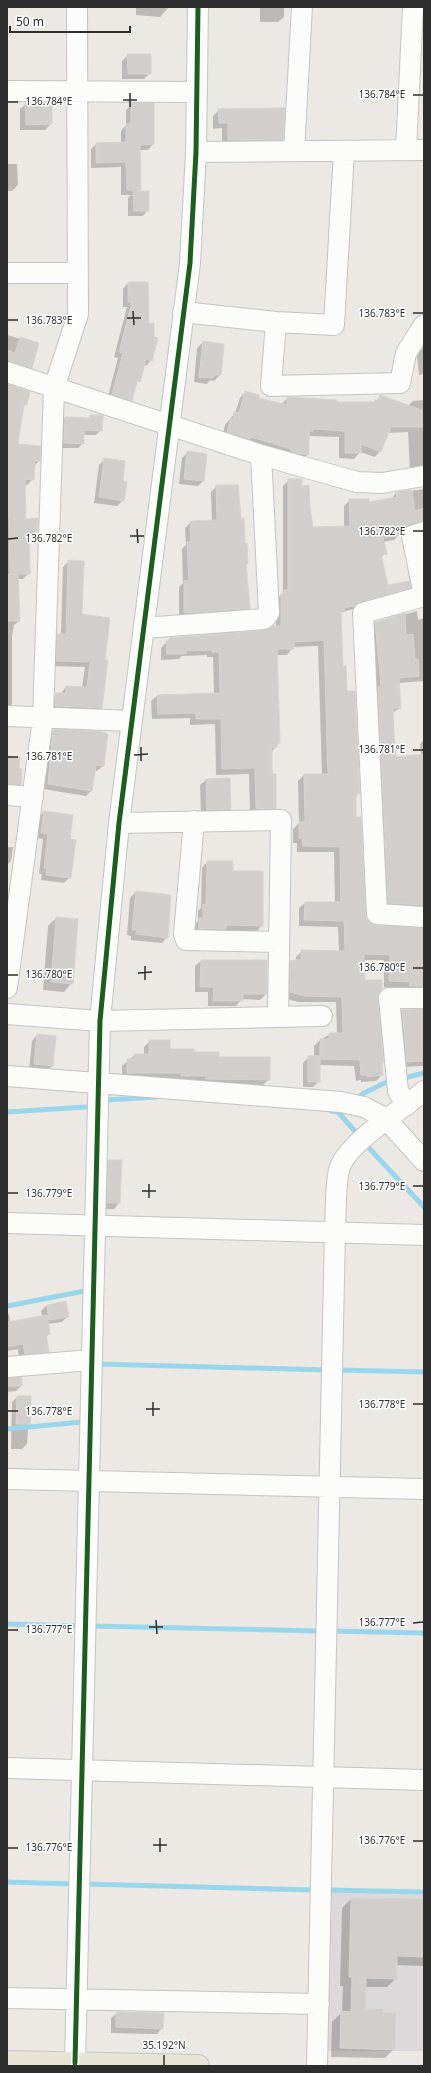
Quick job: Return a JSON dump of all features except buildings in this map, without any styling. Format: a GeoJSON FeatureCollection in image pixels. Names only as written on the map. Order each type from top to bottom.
{"type":"FeatureCollection","features":[{"type":"Feature","properties":{"kind":"main road"},"geometry":{"type":"LineString","coordinates":[[7,2062],[198,2066]]}},
{"type":"Feature","properties":{"kind":"street"},"geometry":{"type":"LineString","coordinates":[[7,988],[43,718],[54,388],[78,314],[77,7]]}},
{"type":"Feature","properties":{"kind":"street"},"geometry":{"type":"LineString","coordinates":[[68,2064],[76,1999],[100,1021],[119,823],[190,263],[196,152],[198,7]]}},
{"type":"Feature","properties":{"kind":"street"},"geometry":{"type":"LineString","coordinates":[[294,151],[302,7]]}},
{"type":"Feature","properties":{"kind":"street"},"geometry":{"type":"LineString","coordinates":[[196,152],[415,150],[412,7]]}},
{"type":"Feature","properties":{"kind":"street"},"geometry":{"type":"LineString","coordinates":[[7,91],[197,92]]}},
{"type":"Feature","properties":{"kind":"street"},"geometry":{"type":"LineString","coordinates":[[184,312],[276,322],[334,325],[344,151]]}},
{"type":"Feature","properties":{"kind":"street"},"geometry":{"type":"LineString","coordinates":[[7,273],[78,273]]}},
{"type":"Feature","properties":{"kind":"street"},"geometry":{"type":"LineString","coordinates":[[276,322],[271,386],[400,383],[406,354],[424,325]]}},
{"type":"Feature","properties":{"kind":"street"},"geometry":{"type":"LineString","coordinates":[[7,372],[261,455],[357,482],[382,483],[424,476]]}},
{"type":"Feature","properties":{"kind":"street"},"geometry":{"type":"LineString","coordinates":[[144,628],[264,619],[269,613],[261,455]]}},
{"type":"Feature","properties":{"kind":"street"},"geometry":{"type":"LineString","coordinates":[[424,532],[412,536],[424,596],[363,613],[377,914],[424,917]]}},
{"type":"Feature","properties":{"kind":"street"},"geometry":{"type":"LineString","coordinates":[[7,716],[132,720]]}},
{"type":"Feature","properties":{"kind":"street"},"geometry":{"type":"LineString","coordinates":[[7,795],[33,797]]}},
{"type":"Feature","properties":{"kind":"street"},"geometry":{"type":"LineString","coordinates":[[119,823],[281,820],[278,1017]]}},
{"type":"Feature","properties":{"kind":"street"},"geometry":{"type":"LineString","coordinates":[[194,821],[184,934],[186,940],[279,942]]}},
{"type":"Feature","properties":{"kind":"street"},"geometry":{"type":"LineString","coordinates":[[407,1105],[398,1091],[389,998],[424,998]]}},
{"type":"Feature","properties":{"kind":"street"},"geometry":{"type":"LineString","coordinates":[[7,1014],[100,1021],[322,1016]]}},
{"type":"Feature","properties":{"kind":"street"},"geometry":{"type":"LineString","coordinates":[[7,1076],[341,1102],[364,1107],[385,1118],[424,1161]]}},
{"type":"Feature","properties":{"kind":"street"},"geometry":{"type":"LineString","coordinates":[[317,2066],[335,1232],[339,1170],[344,1158],[385,1118],[407,1105],[424,1091]]}},
{"type":"Feature","properties":{"kind":"street"},"geometry":{"type":"LineString","coordinates":[[7,1224],[94,1225],[424,1235]]}},
{"type":"Feature","properties":{"kind":"street"},"geometry":{"type":"LineString","coordinates":[[7,1367],[91,1360]]}},
{"type":"Feature","properties":{"kind":"street"},"geometry":{"type":"LineString","coordinates":[[7,1479],[330,1488],[424,1489]]}},
{"type":"Feature","properties":{"kind":"street"},"geometry":{"type":"LineString","coordinates":[[7,1768],[424,1780]]}},
{"type":"Feature","properties":{"kind":"street"},"geometry":{"type":"LineString","coordinates":[[7,1998],[319,2004]]}},
{"type":"Feature","properties":{"kind":"shaded area"},"geometry":{"type":"Polygon","coordinates":[[[325,1892],[424,1894],[424,2051],[323,2051],[325,1892]]]}},
{"type":"Feature","properties":{"kind":"waterway"},"geometry":{"type":"LineString","coordinates":[[404,1078],[424,1073]]}},
{"type":"Feature","properties":{"kind":"waterway"},"geometry":{"type":"LineString","coordinates":[[358,1098],[364,1093],[391,1080]]}},
{"type":"Feature","properties":{"kind":"waterway"},"geometry":{"type":"LineString","coordinates":[[107,1100],[156,1097]]}},
{"type":"Feature","properties":{"kind":"waterway"},"geometry":{"type":"LineString","coordinates":[[7,1112],[86,1107]]}},
{"type":"Feature","properties":{"kind":"waterway"},"geometry":{"type":"LineString","coordinates":[[331,1111],[338,1112],[360,1137]]}},
{"type":"Feature","properties":{"kind":"waterway"},"geometry":{"type":"LineString","coordinates":[[367,1146],[424,1207]]}},
{"type":"Feature","properties":{"kind":"waterway"},"geometry":{"type":"LineString","coordinates":[[7,1306],[85,1291],[85,1295]]}},
{"type":"Feature","properties":{"kind":"waterway"},"geometry":{"type":"LineString","coordinates":[[99,1364],[327,1370]]}},
{"type":"Feature","properties":{"kind":"waterway"},"geometry":{"type":"LineString","coordinates":[[339,1370],[424,1372]]}},
{"type":"Feature","properties":{"kind":"waterway"},"geometry":{"type":"LineString","coordinates":[[7,1429],[82,1422],[82,1419]]}},
{"type":"Feature","properties":{"kind":"waterway"},"geometry":{"type":"LineString","coordinates":[[7,1624],[79,1626]]}},
{"type":"Feature","properties":{"kind":"waterway"},"geometry":{"type":"LineString","coordinates":[[91,1626],[319,1631]]}},
{"type":"Feature","properties":{"kind":"waterway"},"geometry":{"type":"LineString","coordinates":[[331,1631],[424,1633]]}},
{"type":"Feature","properties":{"kind":"waterway"},"geometry":{"type":"LineString","coordinates":[[7,1882],[72,1884]]}},
{"type":"Feature","properties":{"kind":"waterway"},"geometry":{"type":"LineString","coordinates":[[85,1884],[314,1890],[314,1892]]}},
{"type":"Feature","properties":{"kind":"waterway"},"geometry":{"type":"LineString","coordinates":[[325,1890],[424,1892]]}},
{"type":"Feature","properties":{"kind":"cycle path"},"geometry":{"type":"LineString","coordinates":[[75,2063],[100,1021],[119,823],[190,263],[196,152],[198,7]]}}]}
